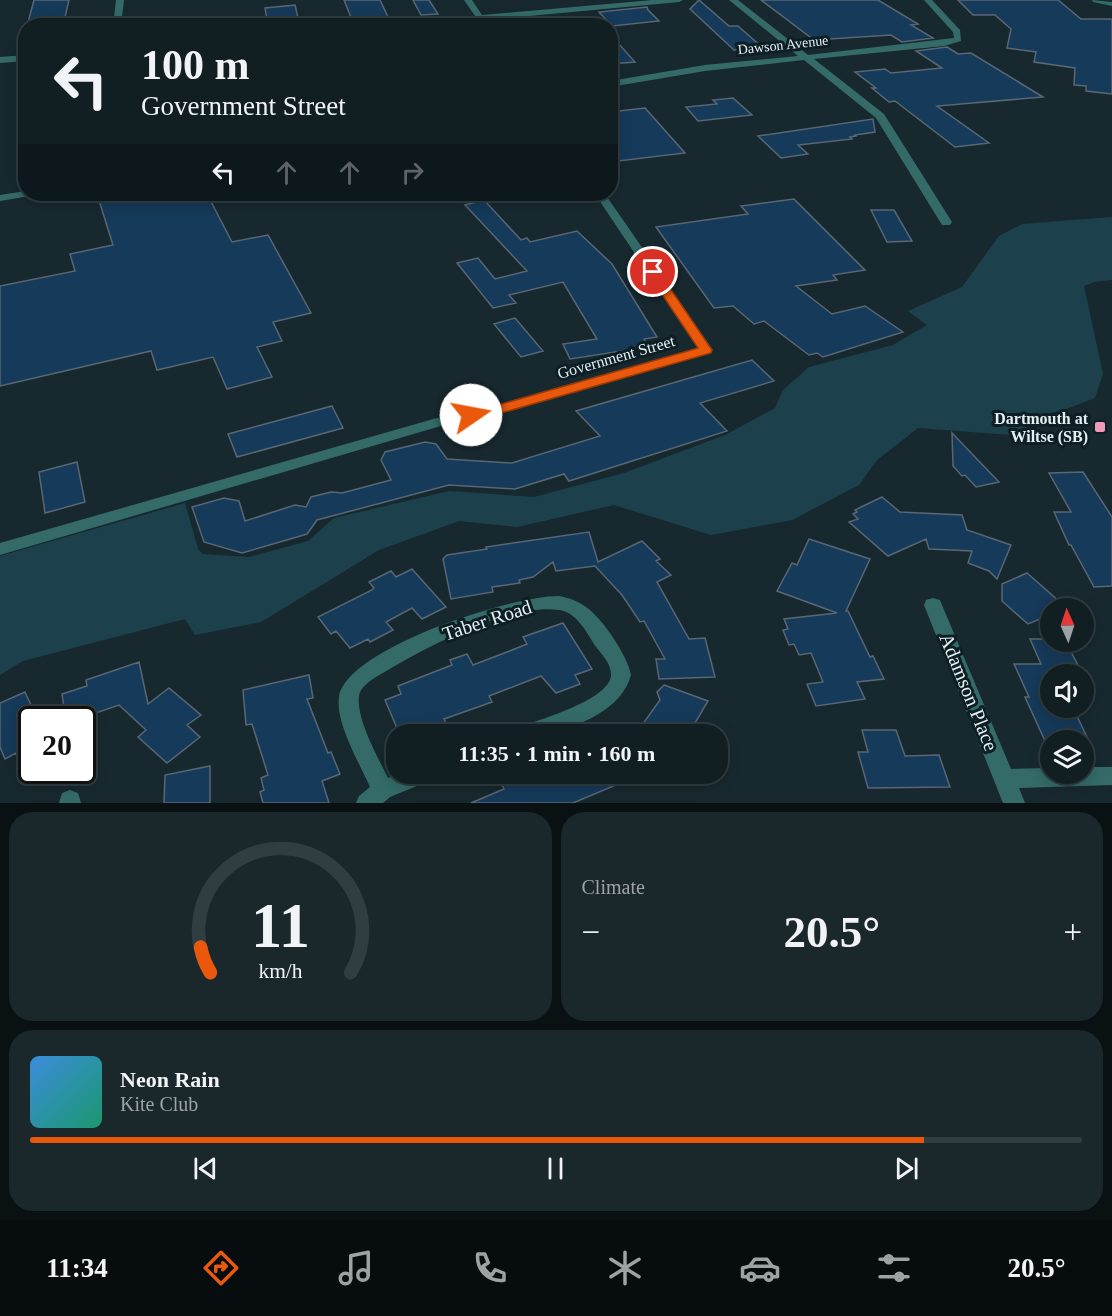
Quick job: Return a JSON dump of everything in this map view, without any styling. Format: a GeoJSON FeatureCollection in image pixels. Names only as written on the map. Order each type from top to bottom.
{"type":"FeatureCollection","features":[{"type":"Feature","properties":{"kind":"street"},"geometry":{"type":"LineString","coordinates":[[118,18],[120,0]]}},
{"type":"Feature","properties":{"kind":"street"},"geometry":{"type":"LineString","coordinates":[[468,0],[479,18]]}},
{"type":"Feature","properties":{"kind":"street"},"geometry":{"type":"LineString","coordinates":[[518,18],[679,0]]}},
{"type":"Feature","properties":{"kind":"street"},"geometry":{"type":"LineString","coordinates":[[733,0],[880,116],[946,222]]}},
{"type":"Feature","properties":{"kind":"street","name":"Dawson Avenue"},"geometry":{"type":"LineString","coordinates":[[618,83],[686,70],[945,43],[958,39],[960,36],[957,32],[928,0]]}},
{"type":"Feature","properties":{"kind":"street"},"geometry":{"type":"LineString","coordinates":[[1096,0],[1112,4]]}},
{"type":"Feature","properties":{"kind":"street"},"geometry":{"type":"LineString","coordinates":[[0,60],[18,59]]}},
{"type":"Feature","properties":{"kind":"street"},"geometry":{"type":"LineString","coordinates":[[0,198],[18,195]]}},
{"type":"Feature","properties":{"kind":"street","name":"Government Street"},"geometry":{"type":"LineString","coordinates":[[0,549],[449,419],[493,411],[706,350],[605,201]]}},
{"type":"Feature","properties":{"kind":"street","name":"Taber Road"},"geometry":{"type":"LineString","coordinates":[[400,784],[375,796],[350,713],[349,696],[357,681],[374,669],[456,626],[542,602],[561,603],[574,608],[586,617],[618,663],[621,678],[616,691],[599,704],[549,724]]}},
{"type":"Feature","properties":{"kind":"street","name":"Adamson Place"},"geometry":{"type":"LineString","coordinates":[[933,605],[1014,803]]}},
{"type":"Feature","properties":{"kind":"street"},"geometry":{"type":"LineString","coordinates":[[1004,778],[1112,776]]}},
{"type":"Feature","properties":{"kind":"shaded area"},"geometry":{"type":"Polygon","coordinates":[[[1112,217],[1112,280],[1094,282],[1084,286],[1103,374],[1095,398],[1061,411],[1043,414],[1025,436],[918,428],[877,460],[859,485],[792,520],[711,535],[614,505],[517,527],[459,521],[379,550],[261,622],[195,635],[185,619],[23,661],[0,675],[0,556],[185,503],[198,549],[203,554],[249,557],[308,541],[334,518],[449,491],[534,497],[624,473],[725,435],[775,408],[783,390],[809,367],[893,345],[927,325],[908,311],[962,287],[999,236],[1022,224],[1112,217]]]}},
{"type":"Feature","properties":{"kind":"building"},"geometry":{"type":"Polygon","coordinates":[[[34,0],[69,0],[65,18],[29,18],[34,0]]]}},
{"type":"Feature","properties":{"kind":"building"},"geometry":{"type":"Polygon","coordinates":[[[344,0],[380,0],[388,17],[376,18],[351,18],[344,0]]]}},
{"type":"Feature","properties":{"kind":"building"},"geometry":{"type":"Polygon","coordinates":[[[413,0],[429,0],[438,14],[421,15],[413,0]]]}},
{"type":"Feature","properties":{"kind":"building"},"geometry":{"type":"Polygon","coordinates":[[[699,0],[729,26],[738,26],[763,48],[734,50],[690,9],[699,0]]]}},
{"type":"Feature","properties":{"kind":"building"},"geometry":{"type":"Polygon","coordinates":[[[761,0],[878,0],[918,24],[911,25],[933,38],[902,42],[891,35],[814,40],[761,0]]]}},
{"type":"Feature","properties":{"kind":"building"},"geometry":{"type":"Polygon","coordinates":[[[958,0],[1058,0],[1081,19],[1112,19],[1112,94],[1086,91],[1086,86],[1074,85],[1075,68],[1034,62],[1036,52],[1007,48],[1011,29],[995,15],[973,15],[958,0]]]}},
{"type":"Feature","properties":{"kind":"building"},"geometry":{"type":"Polygon","coordinates":[[[295,5],[298,18],[267,18],[265,8],[295,5]]]}},
{"type":"Feature","properties":{"kind":"building"},"geometry":{"type":"Polygon","coordinates":[[[647,7],[659,21],[618,25],[618,18],[605,18],[599,12],[647,7]]]}},
{"type":"Feature","properties":{"kind":"building"},"geometry":{"type":"Polygon","coordinates":[[[618,43],[635,62],[618,63],[618,43]]]}},
{"type":"Feature","properties":{"kind":"building"},"geometry":{"type":"Polygon","coordinates":[[[947,47],[958,54],[971,53],[1043,97],[937,106],[989,143],[955,147],[895,101],[889,102],[872,88],[876,88],[855,72],[885,69],[891,73],[942,68],[916,51],[947,47]]]}},
{"type":"Feature","properties":{"kind":"building"},"geometry":{"type":"Polygon","coordinates":[[[733,98],[752,115],[698,121],[686,107],[717,104],[713,100],[733,98]]]}},
{"type":"Feature","properties":{"kind":"building"},"geometry":{"type":"Polygon","coordinates":[[[645,108],[685,153],[618,161],[618,111],[645,108]]]}},
{"type":"Feature","properties":{"kind":"building"},"geometry":{"type":"Polygon","coordinates":[[[873,119],[875,132],[855,135],[850,137],[852,139],[798,145],[808,154],[781,158],[758,136],[873,119]]]}},
{"type":"Feature","properties":{"kind":"building"},"geometry":{"type":"Polygon","coordinates":[[[794,199],[865,270],[833,275],[837,280],[796,286],[832,314],[865,306],[903,332],[823,357],[817,353],[809,355],[764,321],[754,324],[733,306],[714,308],[656,227],[748,214],[741,206],[794,199]]]}},
{"type":"Feature","properties":{"kind":"building"},"geometry":{"type":"Polygon","coordinates":[[[99,201],[211,201],[232,242],[268,235],[311,313],[273,322],[282,341],[257,347],[272,377],[227,389],[213,357],[157,370],[151,351],[0,386],[0,286],[75,271],[70,254],[113,245],[99,201]]]}},
{"type":"Feature","properties":{"kind":"building"},"geometry":{"type":"Polygon","coordinates":[[[485,201],[521,240],[527,238],[530,242],[577,231],[612,264],[657,337],[644,339],[648,347],[570,359],[563,344],[597,339],[563,282],[509,295],[516,303],[493,308],[457,263],[478,258],[495,279],[527,271],[465,205],[485,201]]]}},
{"type":"Feature","properties":{"kind":"building"},"geometry":{"type":"Polygon","coordinates":[[[871,210],[894,210],[912,241],[887,242],[871,210]]]}},
{"type":"Feature","properties":{"kind":"building"},"geometry":{"type":"Polygon","coordinates":[[[515,318],[543,351],[521,357],[494,324],[515,318]]]}},
{"type":"Feature","properties":{"kind":"building"},"geometry":{"type":"Polygon","coordinates":[[[752,360],[774,381],[700,403],[727,431],[569,481],[564,474],[515,489],[449,485],[317,520],[307,534],[242,553],[204,542],[192,507],[224,498],[239,501],[245,521],[295,505],[306,507],[311,497],[331,492],[342,493],[391,480],[381,460],[385,452],[425,442],[436,444],[447,459],[512,463],[600,436],[576,411],[752,360]]]}},
{"type":"Feature","properties":{"kind":"building"},"geometry":{"type":"Polygon","coordinates":[[[332,406],[343,428],[237,457],[228,434],[332,406]]]}},
{"type":"Feature","properties":{"kind":"building"},"geometry":{"type":"Polygon","coordinates":[[[952,433],[999,482],[976,487],[965,475],[962,476],[953,466],[952,433]]]}},
{"type":"Feature","properties":{"kind":"building"},"geometry":{"type":"Polygon","coordinates":[[[77,462],[85,502],[45,513],[39,472],[77,462]]]}},
{"type":"Feature","properties":{"kind":"building"},"geometry":{"type":"Polygon","coordinates":[[[1083,472],[1112,517],[1112,586],[1094,587],[1069,545],[1054,512],[1071,512],[1049,473],[1083,472]]]}},
{"type":"Feature","properties":{"kind":"building"},"geometry":{"type":"Polygon","coordinates":[[[882,497],[900,512],[962,515],[967,530],[1011,545],[997,579],[989,571],[968,563],[972,551],[929,549],[926,539],[888,556],[849,522],[858,519],[853,514],[857,512],[855,510],[882,497]]]}},
{"type":"Feature","properties":{"kind":"building"},"geometry":{"type":"Polygon","coordinates":[[[589,532],[598,562],[642,541],[660,559],[656,561],[671,575],[657,582],[689,639],[705,638],[715,677],[659,679],[656,659],[665,659],[644,621],[640,622],[622,595],[595,566],[556,571],[553,562],[533,577],[519,580],[520,583],[492,587],[493,592],[451,599],[443,559],[447,555],[589,532]]]}},
{"type":"Feature","properties":{"kind":"building"},"geometry":{"type":"Polygon","coordinates":[[[809,539],[870,559],[846,611],[884,679],[857,682],[865,699],[816,706],[807,684],[823,682],[811,653],[799,655],[794,644],[789,645],[783,630],[788,629],[784,619],[837,613],[777,591],[792,563],[797,565],[809,539]]]}},
{"type":"Feature","properties":{"kind":"building"},"geometry":{"type":"Polygon","coordinates":[[[412,569],[446,607],[422,619],[412,608],[386,622],[393,630],[370,642],[368,639],[350,648],[336,631],[331,634],[318,617],[372,590],[374,588],[369,582],[391,571],[396,577],[412,569]]]}},
{"type":"Feature","properties":{"kind":"building"},"geometry":{"type":"Polygon","coordinates":[[[1027,573],[1055,598],[1040,598],[1040,619],[1028,624],[1002,601],[1002,584],[1027,573]]]}},
{"type":"Feature","properties":{"kind":"building"},"geometry":{"type":"Polygon","coordinates":[[[563,623],[592,669],[575,675],[580,684],[556,693],[541,676],[489,696],[492,702],[444,719],[446,724],[395,724],[385,700],[401,694],[398,686],[452,665],[450,660],[467,654],[473,665],[527,644],[523,637],[563,623]]]}},
{"type":"Feature","properties":{"kind":"building"},"geometry":{"type":"Polygon","coordinates":[[[1030,639],[1040,639],[1040,652],[1071,652],[1077,664],[1041,664],[1030,639]]]}},
{"type":"Feature","properties":{"kind":"building"},"geometry":{"type":"Polygon","coordinates":[[[139,662],[148,704],[169,688],[201,715],[187,725],[200,737],[167,763],[138,737],[146,730],[119,705],[96,713],[96,706],[64,706],[62,694],[87,686],[86,680],[139,662]]]}},
{"type":"Feature","properties":{"kind":"building"},"geometry":{"type":"Polygon","coordinates":[[[1014,664],[1040,664],[1040,718],[1078,718],[1084,730],[1040,730],[1025,697],[1029,697],[1014,664]]]}},
{"type":"Feature","properties":{"kind":"building"},"geometry":{"type":"Polygon","coordinates":[[[309,675],[313,698],[307,699],[328,753],[331,752],[340,774],[322,781],[329,803],[263,803],[260,792],[264,790],[261,778],[268,775],[252,724],[246,725],[243,690],[309,675]]]}},
{"type":"Feature","properties":{"kind":"building"},"geometry":{"type":"Polygon","coordinates":[[[664,685],[708,701],[694,724],[643,724],[660,700],[657,692],[664,685]]]}},
{"type":"Feature","properties":{"kind":"building"},"geometry":{"type":"Polygon","coordinates":[[[25,692],[32,706],[18,706],[18,758],[16,753],[5,759],[0,747],[0,703],[25,692]]]}},
{"type":"Feature","properties":{"kind":"building"},"geometry":{"type":"Polygon","coordinates":[[[862,730],[896,730],[905,756],[939,755],[950,787],[868,788],[858,752],[868,752],[862,730]]]}},
{"type":"Feature","properties":{"kind":"building"},"geometry":{"type":"Polygon","coordinates":[[[210,766],[210,803],[164,803],[165,775],[210,766]]]}},
{"type":"Feature","properties":{"kind":"building"},"geometry":{"type":"Polygon","coordinates":[[[502,784],[618,784],[573,803],[471,803],[504,789],[502,784]]]}},
{"type":"Feature","properties":{"kind":"place","name":"Dartmouth at Wiltse (SB)"},"geometry":{"type":"Point","coordinates":[1100,427]}},
{"type":"Feature","properties":{"kind":"route"},"geometry":{"type":"LineString","coordinates":[[471,415],[493,411],[706,350],[653,272]]}}]}
